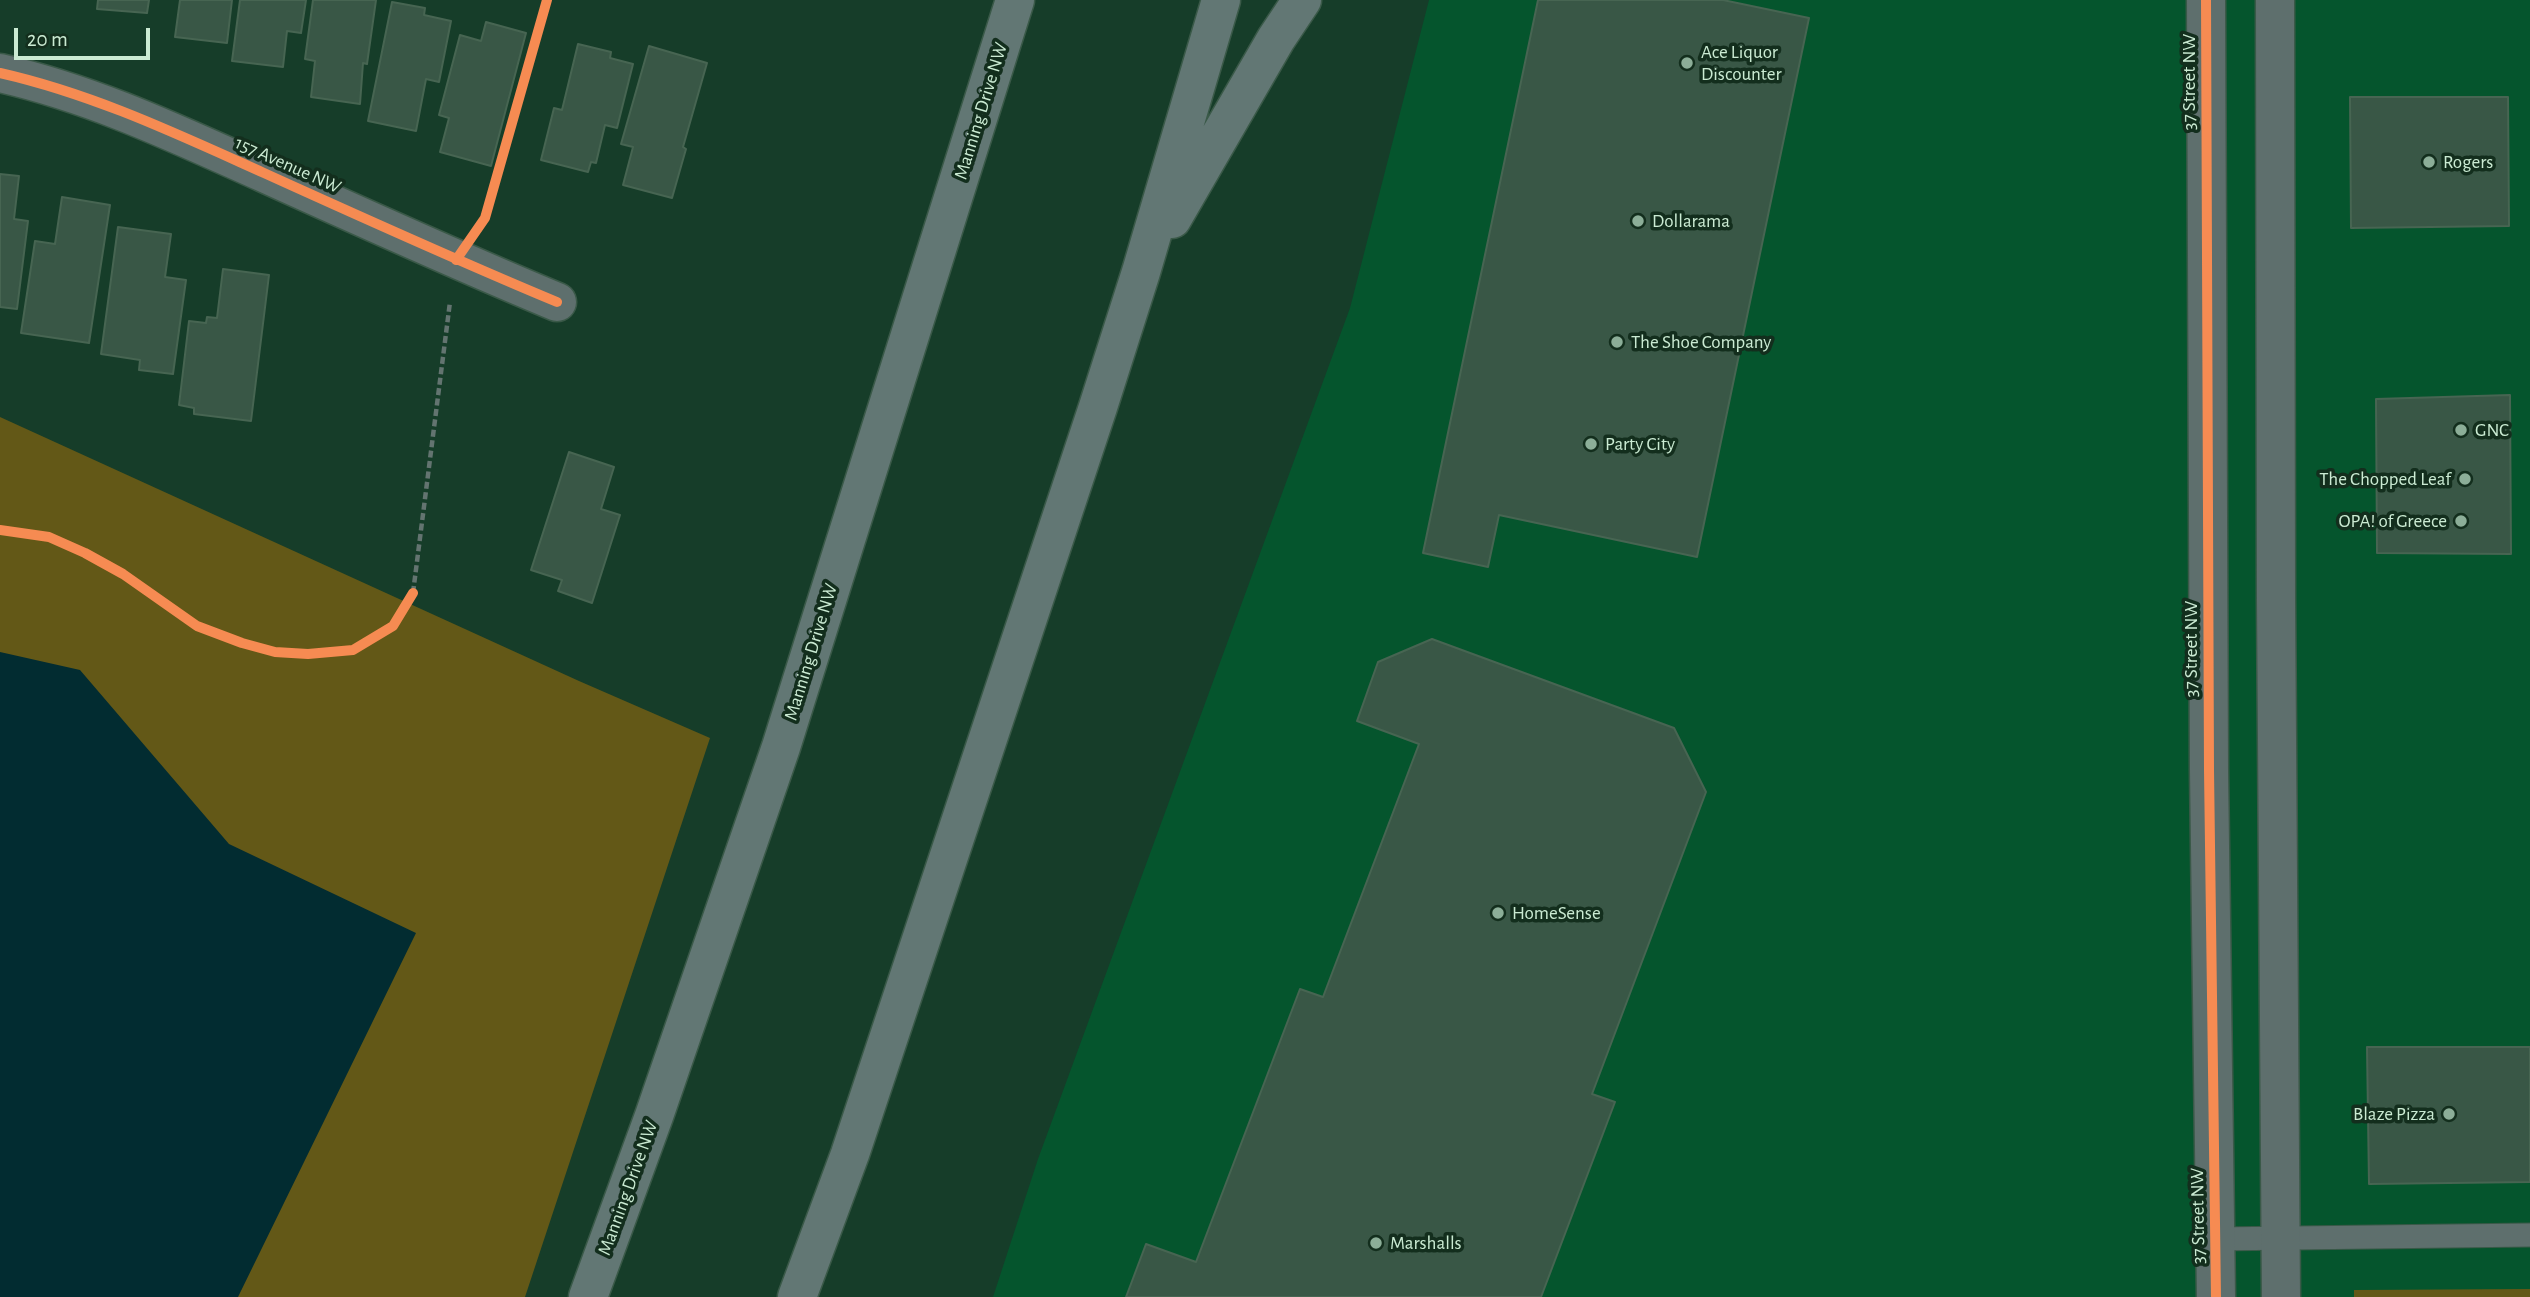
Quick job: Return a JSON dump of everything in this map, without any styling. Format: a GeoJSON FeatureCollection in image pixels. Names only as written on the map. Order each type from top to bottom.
{"type":"FeatureCollection","features":[{"type":"Feature","properties":{"kind":"main road"},"geometry":{"type":"LineString","coordinates":[[797,1297],[855,1141],[1059,526],[1141,272],[1221,0]]}},
{"type":"Feature","properties":{"kind":"main road"},"geometry":{"type":"LineString","coordinates":[[1141,272],[1302,0]]}},
{"type":"Feature","properties":{"kind":"main road","name":"Manning Drive NW"},"geometry":{"type":"LineString","coordinates":[[588,1297],[654,1116],[781,747],[1012,11]]}},
{"type":"Feature","properties":{"kind":"street","name":"37 Street NW"},"geometry":{"type":"LineString","coordinates":[[2206,0],[2209,756],[2216,1297]]}},
{"type":"Feature","properties":{"kind":"street"},"geometry":{"type":"LineString","coordinates":[[2275,0],[2281,1297]]}},
{"type":"Feature","properties":{"kind":"street","name":"157 Avenue NW"},"geometry":{"type":"LineString","coordinates":[[0,74],[56,87],[136,116],[556,302]]}},
{"type":"Feature","properties":{"kind":"lane"},"geometry":{"type":"LineString","coordinates":[[2215,1239],[2530,1235]]}},
{"type":"Feature","properties":{"kind":"path"},"geometry":{"type":"LineString","coordinates":[[406,604],[412,593],[456,260]]}},
{"type":"Feature","properties":{"kind":"shaded area"},"geometry":{"type":"Polygon","coordinates":[[[1429,0],[2530,0],[2530,1297],[993,1297],[1038,1159],[1350,308],[1429,0]]]}},
{"type":"Feature","properties":{"kind":"shaded area"},"geometry":{"type":"Polygon","coordinates":[[[0,417],[710,738],[525,1297],[0,1297],[0,417]]]}},
{"type":"Feature","properties":{"kind":"shaded area"},"geometry":{"type":"Polygon","coordinates":[[[2530,1289],[2530,1297],[2354,1297],[2354,1290],[2530,1289]]]}},
{"type":"Feature","properties":{"kind":"water"},"geometry":{"type":"Polygon","coordinates":[[[0,652],[80,670],[229,844],[416,933],[238,1297],[0,1297],[0,652]]]}},
{"type":"Feature","properties":{"kind":"building"},"geometry":{"type":"Polygon","coordinates":[[[98,0],[149,0],[147,13],[97,9],[98,0]]]}},
{"type":"Feature","properties":{"kind":"building"},"geometry":{"type":"Polygon","coordinates":[[[180,0],[232,0],[227,43],[175,37],[180,0]]]}},
{"type":"Feature","properties":{"kind":"building"},"geometry":{"type":"Polygon","coordinates":[[[240,0],[306,0],[301,33],[287,31],[283,67],[232,61],[240,0]]]}},
{"type":"Feature","properties":{"kind":"building"},"geometry":{"type":"Polygon","coordinates":[[[313,0],[376,0],[367,64],[363,63],[360,104],[311,97],[315,61],[305,59],[313,0]]]}},
{"type":"Feature","properties":{"kind":"building"},"geometry":{"type":"Polygon","coordinates":[[[1538,0],[1723,0],[1809,18],[1697,557],[1499,515],[1488,567],[1423,553],[1538,0]]]}},
{"type":"Feature","properties":{"kind":"building"},"geometry":{"type":"Polygon","coordinates":[[[392,2],[425,8],[424,15],[451,21],[439,82],[426,79],[416,131],[368,121],[392,2]]]}},
{"type":"Feature","properties":{"kind":"building"},"geometry":{"type":"Polygon","coordinates":[[[486,22],[526,33],[491,166],[440,152],[449,118],[439,115],[460,35],[481,41],[486,22]]]}},
{"type":"Feature","properties":{"kind":"building"},"geometry":{"type":"Polygon","coordinates":[[[578,44],[611,52],[610,58],[633,64],[617,128],[605,125],[596,163],[591,162],[588,172],[541,160],[554,108],[562,110],[578,44]]]}},
{"type":"Feature","properties":{"kind":"building"},"geometry":{"type":"Polygon","coordinates":[[[649,46],[707,63],[683,147],[686,149],[672,198],[623,185],[633,147],[621,144],[649,46]]]}},
{"type":"Feature","properties":{"kind":"building","name":"Rogers"},"geometry":{"type":"Polygon","coordinates":[[[2350,97],[2508,97],[2509,226],[2351,228],[2350,97]]]}},
{"type":"Feature","properties":{"kind":"building"},"geometry":{"type":"Polygon","coordinates":[[[0,174],[19,176],[14,219],[28,221],[17,309],[0,307],[0,174]]]}},
{"type":"Feature","properties":{"kind":"building"},"geometry":{"type":"Polygon","coordinates":[[[62,197],[110,205],[89,343],[21,333],[35,241],[55,244],[62,197]]]}},
{"type":"Feature","properties":{"kind":"building"},"geometry":{"type":"Polygon","coordinates":[[[118,227],[171,234],[165,277],[186,280],[173,374],[139,370],[140,360],[101,354],[118,227]]]}},
{"type":"Feature","properties":{"kind":"building"},"geometry":{"type":"Polygon","coordinates":[[[223,269],[269,275],[251,421],[194,414],[194,408],[179,405],[189,321],[206,323],[207,317],[217,318],[223,269]]]}},
{"type":"Feature","properties":{"kind":"building"},"geometry":{"type":"Polygon","coordinates":[[[2510,395],[2511,554],[2377,553],[2376,399],[2510,395]]]}},
{"type":"Feature","properties":{"kind":"building"},"geometry":{"type":"Polygon","coordinates":[[[569,452],[614,467],[601,509],[620,515],[592,603],[558,591],[562,580],[531,570],[569,452]]]}},
{"type":"Feature","properties":{"kind":"building"},"geometry":{"type":"Polygon","coordinates":[[[1432,639],[1674,728],[1706,792],[1592,1094],[1615,1102],[1541,1297],[1126,1297],[1146,1244],[1196,1262],[1300,989],[1323,997],[1419,744],[1357,721],[1378,662],[1432,639]]]}},
{"type":"Feature","properties":{"kind":"building","name":"Blaze Pizza"},"geometry":{"type":"Polygon","coordinates":[[[2367,1047],[2530,1047],[2530,1182],[2369,1184],[2367,1047]]]}},
{"type":"Feature","properties":{"kind":"cycle path"},"geometry":{"type":"LineString","coordinates":[[456,260],[485,218],[547,0]]}},
{"type":"Feature","properties":{"kind":"cycle path"},"geometry":{"type":"LineString","coordinates":[[2206,0],[2209,770],[2216,1297]]}},
{"type":"Feature","properties":{"kind":"cycle path"},"geometry":{"type":"LineString","coordinates":[[0,73],[68,92],[134,116],[557,302]]}},
{"type":"Feature","properties":{"kind":"cycle path"},"geometry":{"type":"LineString","coordinates":[[0,530],[49,537],[123,574],[197,626],[275,652],[308,654],[353,650],[393,626],[413,593]]}},
{"type":"Feature","properties":{"kind":"place","name":"Ace Liquor Discounter"},"geometry":{"type":"Point","coordinates":[1687,63]}},
{"type":"Feature","properties":{"kind":"place","name":"Rogers"},"geometry":{"type":"Point","coordinates":[2429,162]}},
{"type":"Feature","properties":{"kind":"place","name":"Dollarama"},"geometry":{"type":"Point","coordinates":[1638,221]}},
{"type":"Feature","properties":{"kind":"place","name":"The Shoe Company"},"geometry":{"type":"Point","coordinates":[1617,342]}},
{"type":"Feature","properties":{"kind":"place","name":"GNC"},"geometry":{"type":"Point","coordinates":[2461,430]}},
{"type":"Feature","properties":{"kind":"place","name":"Party City"},"geometry":{"type":"Point","coordinates":[1591,444]}},
{"type":"Feature","properties":{"kind":"place","name":"The Chopped Leaf"},"geometry":{"type":"Point","coordinates":[2465,479]}},
{"type":"Feature","properties":{"kind":"place","name":"OPA! of Greece"},"geometry":{"type":"Point","coordinates":[2461,521]}},
{"type":"Feature","properties":{"kind":"place","name":"HomeSense"},"geometry":{"type":"Point","coordinates":[1498,913]}},
{"type":"Feature","properties":{"kind":"place","name":"Blaze Pizza"},"geometry":{"type":"Point","coordinates":[2449,1114]}},
{"type":"Feature","properties":{"kind":"place","name":"Marshalls"},"geometry":{"type":"Point","coordinates":[1376,1243]}}]}
